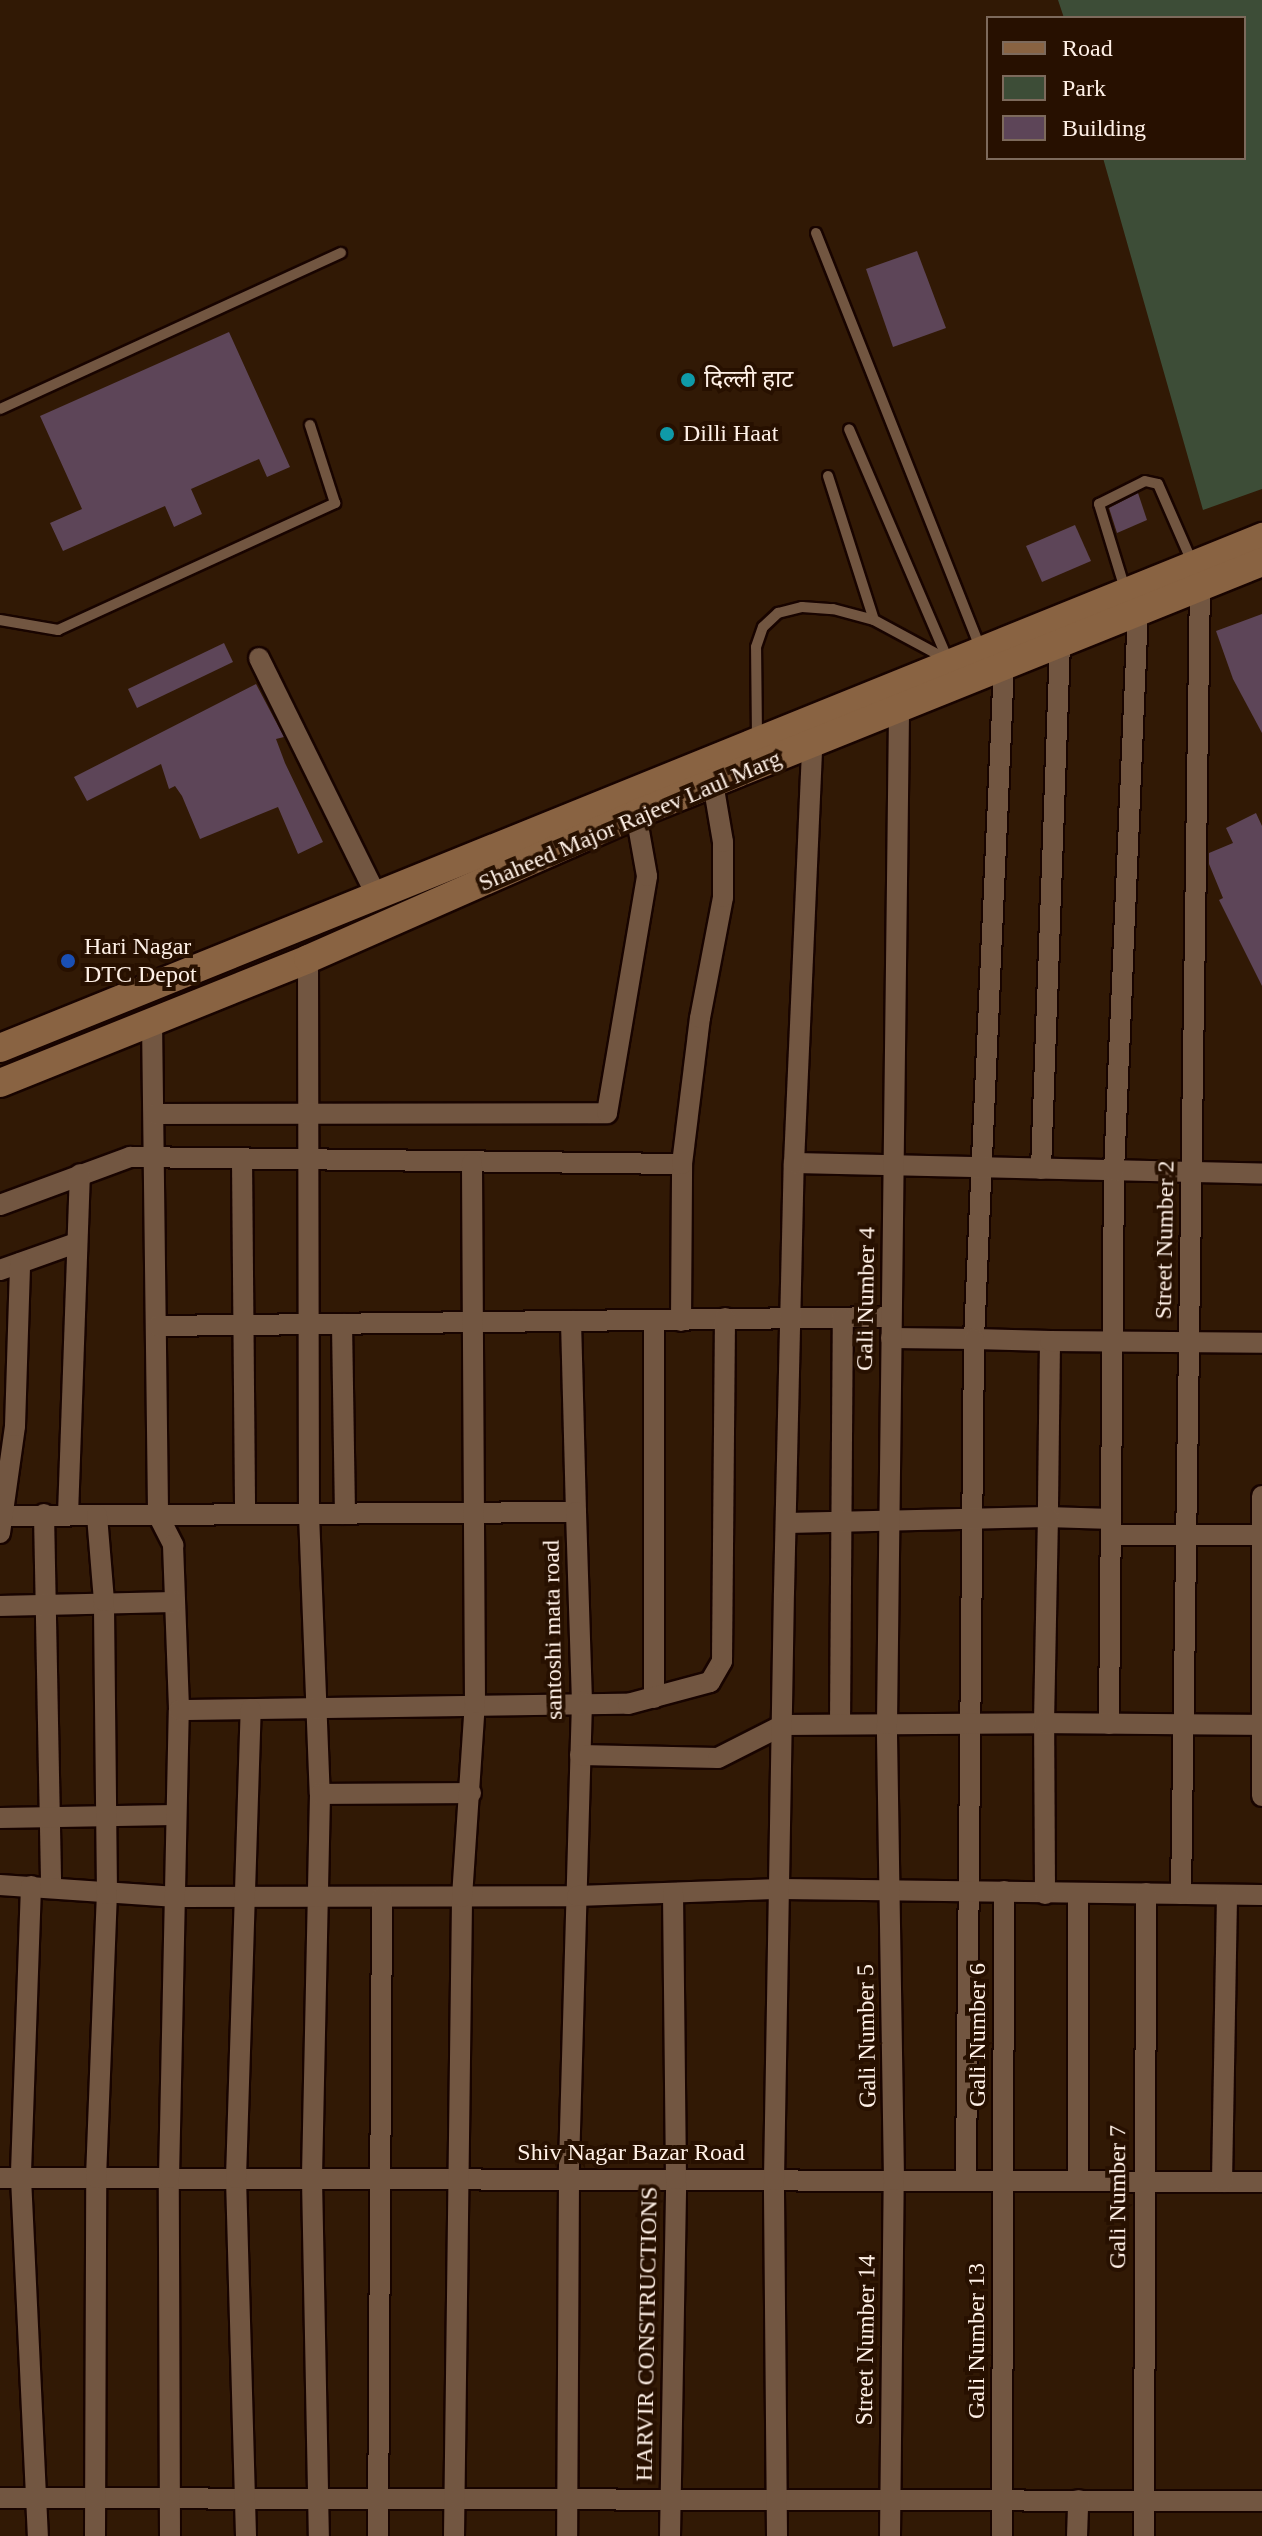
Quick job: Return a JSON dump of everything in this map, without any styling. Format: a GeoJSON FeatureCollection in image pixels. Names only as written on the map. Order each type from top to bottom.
{"type":"FeatureCollection","features":[{"type":"Feature","properties":{"kind":"street","name":"Shaheed Major Rajeev Laul Marg"},"geometry":{"type":"LineString","coordinates":[[0,1083],[308,959],[636,814],[812,746],[899,708],[993,657],[1196,576],[1262,537]]}},
{"type":"Feature","properties":{"kind":"street","name":"Shaheed Major Rajeev Laul Marg"},"geometry":{"type":"LineString","coordinates":[[1196,576],[1260,569]]}},
{"type":"Feature","properties":{"kind":"street","name":"Street Number 2"},"geometry":{"type":"LineString","coordinates":[[1181,1894],[1187,1726],[1196,576]]}},
{"type":"Feature","properties":{"kind":"street","name":"Shaheed Major Rajeev Laul Marg"},"geometry":{"type":"LineString","coordinates":[[0,1048],[948,660],[993,657],[1060,644],[1132,600]]}},
{"type":"Feature","properties":{"kind":"street"},"geometry":{"type":"LineString","coordinates":[[1109,1724],[1114,1171],[1132,600]]}},
{"type":"Feature","properties":{"kind":"street"},"geometry":{"type":"LineString","coordinates":[[1041,1169],[1060,644]]}},
{"type":"Feature","properties":{"kind":"street"},"geometry":{"type":"LineString","coordinates":[[966,2179],[970,1520],[993,657]]}},
{"type":"Feature","properties":{"kind":"street"},"geometry":{"type":"LineString","coordinates":[[259,658],[376,895]]}},
{"type":"Feature","properties":{"kind":"street","name":"Gali Number 4"},"geometry":{"type":"LineString","coordinates":[[891,1891],[887,1724],[899,708]]}},
{"type":"Feature","properties":{"kind":"street"},"geometry":{"type":"LineString","coordinates":[[777,2536],[774,2180],[786,1523],[794,1320],[794,1163],[812,746]]}},
{"type":"Feature","properties":{"kind":"street"},"geometry":{"type":"LineString","coordinates":[[681,1321],[682,1164],[700,1018],[723,897],[723,842],[713,783]]}},
{"type":"Feature","properties":{"kind":"street"},"geometry":{"type":"LineString","coordinates":[[155,1114],[607,1113],[647,876],[636,814]]}},
{"type":"Feature","properties":{"kind":"street"},"geometry":{"type":"LineString","coordinates":[[308,959],[309,1514],[319,1706],[320,1794],[312,2179],[319,2536]]}},
{"type":"Feature","properties":{"kind":"street"},"geometry":{"type":"LineString","coordinates":[[152,1020],[158,1515],[173,1545],[179,1710],[169,2178],[170,2536]]}},
{"type":"Feature","properties":{"kind":"street"},"geometry":{"type":"LineString","coordinates":[[0,1205],[130,1157],[242,1159],[310,1155],[472,1163],[682,1164]]}},
{"type":"Feature","properties":{"kind":"street"},"geometry":{"type":"LineString","coordinates":[[242,1159],[246,1325],[245,1514]]}},
{"type":"Feature","properties":{"kind":"street"},"geometry":{"type":"LineString","coordinates":[[454,2536],[462,1897],[475,1703],[472,1163]]}},
{"type":"Feature","properties":{"kind":"street"},"geometry":{"type":"LineString","coordinates":[[794,1163],[1262,1174]]}},
{"type":"Feature","properties":{"kind":"street"},"geometry":{"type":"LineString","coordinates":[[68,1515],[80,1174]]}},
{"type":"Feature","properties":{"kind":"street"},"geometry":{"type":"LineString","coordinates":[[0,1270],[76,1243]]}},
{"type":"Feature","properties":{"kind":"street"},"geometry":{"type":"LineString","coordinates":[[1,1521],[20,1263]]}},
{"type":"Feature","properties":{"kind":"street"},"geometry":{"type":"LineString","coordinates":[[157,1326],[891,1317]]}},
{"type":"Feature","properties":{"kind":"street"},"geometry":{"type":"LineString","coordinates":[[179,1710],[582,1701],[628,1704],[710,1682],[722,1661],[725,1318]]}},
{"type":"Feature","properties":{"kind":"street"},"geometry":{"type":"LineString","coordinates":[[840,1724],[843,1319]]}},
{"type":"Feature","properties":{"kind":"street"},"geometry":{"type":"LineString","coordinates":[[571,1321],[576,1512]]}},
{"type":"Feature","properties":{"kind":"street"},"geometry":{"type":"LineString","coordinates":[[654,1321],[654,1698]]}},
{"type":"Feature","properties":{"kind":"street"},"geometry":{"type":"LineString","coordinates":[[342,1324],[345,1514]]}},
{"type":"Feature","properties":{"kind":"street"},"geometry":{"type":"LineString","coordinates":[[891,1338],[1262,1343]]}},
{"type":"Feature","properties":{"kind":"street"},"geometry":{"type":"LineString","coordinates":[[1045,1894],[1044,1723],[1050,1341]]}},
{"type":"Feature","properties":{"kind":"street"},"geometry":{"type":"LineString","coordinates":[[1262,1496],[1262,1796]]}},
{"type":"Feature","properties":{"kind":"street","name":"santoshi mata road"},"geometry":{"type":"LineString","coordinates":[[1,1521],[44,1514],[576,1512],[582,1701],[569,2179],[567,2536]]}},
{"type":"Feature","properties":{"kind":"street"},"geometry":{"type":"LineString","coordinates":[[38,2536],[39,2498],[10,2178],[49,1815],[42,1606],[44,1514]]}},
{"type":"Feature","properties":{"kind":"street"},"geometry":{"type":"LineString","coordinates":[[95,2536],[96,2178],[107,1894],[104,1601],[97,1515]]}},
{"type":"Feature","properties":{"kind":"street"},"geometry":{"type":"LineString","coordinates":[[786,1523],[1048,1517],[1188,1535],[1262,1535]]}},
{"type":"Feature","properties":{"kind":"street"},"geometry":{"type":"LineString","coordinates":[[0,1606],[104,1601],[175,1602]]}},
{"type":"Feature","properties":{"kind":"street"},"geometry":{"type":"LineString","coordinates":[[246,2536],[236,2178],[251,1709]]}},
{"type":"Feature","properties":{"kind":"street"},"geometry":{"type":"LineString","coordinates":[[580,1755],[718,1758],[783,1725],[1262,1725]]}},
{"type":"Feature","properties":{"kind":"street"},"geometry":{"type":"LineString","coordinates":[[320,1794],[471,1793]]}},
{"type":"Feature","properties":{"kind":"street"},"geometry":{"type":"LineString","coordinates":[[0,1818],[104,1812],[175,1815]]}},
{"type":"Feature","properties":{"kind":"street"},"geometry":{"type":"LineString","coordinates":[[0,1885],[177,1897],[577,1896],[781,1889],[1262,1895]]}},
{"type":"Feature","properties":{"kind":"street","name":"Gali Number 5"},"geometry":{"type":"LineString","coordinates":[[891,1891],[894,2180]]}},
{"type":"Feature","properties":{"kind":"street","name":"Gali Number 6"},"geometry":{"type":"LineString","coordinates":[[1004,1891],[1004,2179]]}},
{"type":"Feature","properties":{"kind":"street","name":"HARVIR CONSTRUCTIONS"},"geometry":{"type":"LineString","coordinates":[[670,2536],[676,2179],[673,1893]]}},
{"type":"Feature","properties":{"kind":"street","name":"Gali Number 7"},"geometry":{"type":"LineString","coordinates":[[1144,2536],[1146,1893]]}},
{"type":"Feature","properties":{"kind":"street"},"geometry":{"type":"LineString","coordinates":[[1078,1894],[1078,2180]]}},
{"type":"Feature","properties":{"kind":"street"},"geometry":{"type":"LineString","coordinates":[[1222,2182],[1227,1895]]}},
{"type":"Feature","properties":{"kind":"street"},"geometry":{"type":"LineString","coordinates":[[378,2536],[382,1897]]}},
{"type":"Feature","properties":{"kind":"street","name":"Shiv Nagar Bazar Road"},"geometry":{"type":"LineString","coordinates":[[10,2178],[1262,2182]]}},
{"type":"Feature","properties":{"kind":"street","name":"Gali Number 13"},"geometry":{"type":"LineString","coordinates":[[1002,2536],[1004,2179]]}},
{"type":"Feature","properties":{"kind":"street","name":"Street Number 14"},"geometry":{"type":"LineString","coordinates":[[890,2536],[894,2180]]}},
{"type":"Feature","properties":{"kind":"street"},"geometry":{"type":"LineString","coordinates":[[0,2498],[778,2499],[1002,2503],[1078,2500],[1262,2501]]}},
{"type":"Feature","properties":{"kind":"street"},"geometry":{"type":"LineString","coordinates":[[1077,2536],[1078,2500]]}},
{"type":"Feature","properties":{"kind":"lane"},"geometry":{"type":"LineString","coordinates":[[816,233],[993,657]]}},
{"type":"Feature","properties":{"kind":"lane"},"geometry":{"type":"LineString","coordinates":[[0,409],[341,253]]}},
{"type":"Feature","properties":{"kind":"lane"},"geometry":{"type":"LineString","coordinates":[[0,620],[58,630],[335,503],[310,425]]}},
{"type":"Feature","properties":{"kind":"lane"},"geometry":{"type":"LineString","coordinates":[[849,429],[948,660]]}},
{"type":"Feature","properties":{"kind":"lane"},"geometry":{"type":"LineString","coordinates":[[828,476],[874,620]]}},
{"type":"Feature","properties":{"kind":"lane"},"geometry":{"type":"LineString","coordinates":[[1132,600],[1099,504],[1145,481],[1158,484],[1196,576]]}},
{"type":"Feature","properties":{"kind":"lane"},"geometry":{"type":"LineString","coordinates":[[757,740],[753,675],[763,627],[778,613],[802,607],[874,620],[948,660]]}},
{"type":"Feature","properties":{"kind":"green space"},"geometry":{"type":"Polygon","coordinates":[[[1058,0],[1262,0],[1262,489],[1203,510],[1104,160],[1246,160],[1246,16],[1063,16],[1058,0]]]}},
{"type":"Feature","properties":{"kind":"building"},"geometry":{"type":"Polygon","coordinates":[[[917,251],[946,328],[893,347],[866,269],[917,251]]]}},
{"type":"Feature","properties":{"kind":"building"},"geometry":{"type":"Polygon","coordinates":[[[229,332],[290,467],[267,477],[259,459],[191,489],[202,514],[174,527],[165,506],[63,551],[50,523],[82,509],[40,416],[229,332]]]}},
{"type":"Feature","properties":{"kind":"building"},"geometry":{"type":"Polygon","coordinates":[[[1138,493],[1147,520],[1117,533],[1109,508],[1138,493]]]}},
{"type":"Feature","properties":{"kind":"building"},"geometry":{"type":"Polygon","coordinates":[[[1075,525],[1091,561],[1042,582],[1026,546],[1075,525]]]}},
{"type":"Feature","properties":{"kind":"building"},"geometry":{"type":"Polygon","coordinates":[[[1262,614],[1262,733],[1233,679],[1216,631],[1262,614]]]}},
{"type":"Feature","properties":{"kind":"building"},"geometry":{"type":"Polygon","coordinates":[[[224,643],[233,662],[137,708],[128,689],[224,643]]]}},
{"type":"Feature","properties":{"kind":"building"},"geometry":{"type":"Polygon","coordinates":[[[256,684],[284,737],[276,739],[323,842],[298,854],[278,807],[200,839],[182,796],[175,786],[169,789],[161,764],[87,801],[74,777],[256,684]]]}},
{"type":"Feature","properties":{"kind":"building"},"geometry":{"type":"Polygon","coordinates":[[[1256,813],[1262,826],[1262,986],[1219,900],[1223,898],[1209,864],[1209,853],[1233,843],[1226,828],[1256,813]]]}},
{"type":"Feature","properties":{"kind":"place","name":"दिल्ली हाट"},"geometry":{"type":"Point","coordinates":[688,380]}},
{"type":"Feature","properties":{"kind":"place","name":"Dilli Haat"},"geometry":{"type":"Point","coordinates":[667,434]}},
{"type":"Feature","properties":{"kind":"place","name":"Hari Nagar DTC Depot"},"geometry":{"type":"Point","coordinates":[68,961]}}]}
